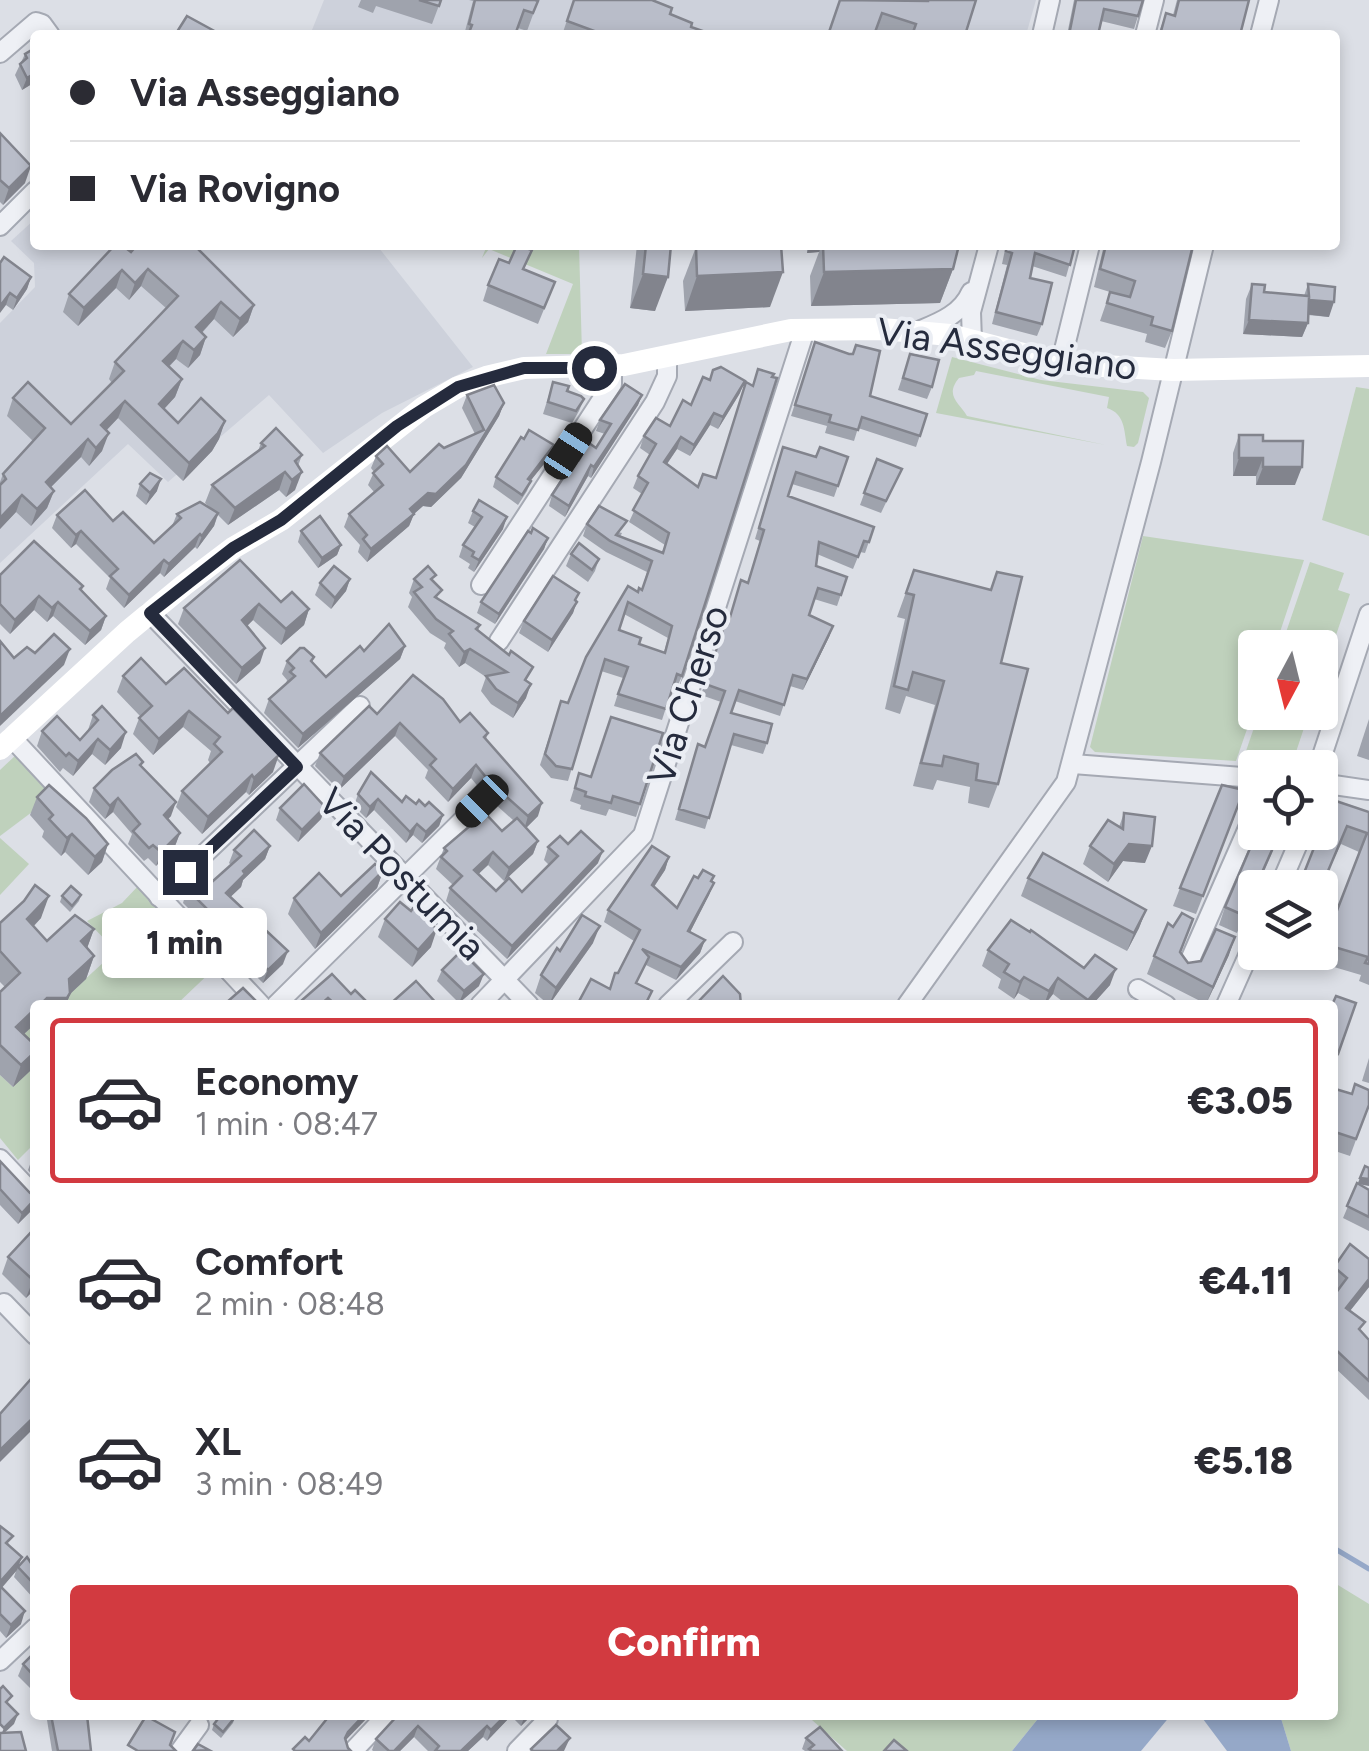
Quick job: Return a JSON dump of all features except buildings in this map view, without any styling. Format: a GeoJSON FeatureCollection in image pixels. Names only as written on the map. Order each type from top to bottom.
{"type":"FeatureCollection","features":[{"type":"Feature","properties":{"kind":"street"},"geometry":{"type":"LineString","coordinates":[[1043,30],[1050,0]]}},
{"type":"Feature","properties":{"kind":"street"},"geometry":{"type":"LineString","coordinates":[[1146,30],[1154,0]]}},
{"type":"Feature","properties":{"kind":"street"},"geometry":{"type":"LineString","coordinates":[[1261,30],[1269,0]]}},
{"type":"Feature","properties":{"kind":"street"},"geometry":{"type":"LineString","coordinates":[[0,53],[36,22],[46,30]]}},
{"type":"Feature","properties":{"kind":"street"},"geometry":{"type":"LineString","coordinates":[[0,226],[30,197]]}},
{"type":"Feature","properties":{"kind":"street"},"geometry":{"type":"LineString","coordinates":[[972,341],[971,312],[987,250]]}},
{"type":"Feature","properties":{"kind":"street"},"geometry":{"type":"LineString","coordinates":[[1061,362],[1089,250]]}},
{"type":"Feature","properties":{"kind":"street"},"geometry":{"type":"LineString","coordinates":[[912,1000],[1055,799],[1073,764],[1203,250]]}},
{"type":"Feature","properties":{"kind":"street"},"geometry":{"type":"LineString","coordinates":[[921,330],[966,303],[982,269]]}},
{"type":"Feature","properties":{"kind":"street","name":"Via Asseggiano"},"geometry":{"type":"LineString","coordinates":[[6,743],[150,613],[233,548],[281,520],[397,426],[458,387],[524,368],[612,367],[804,330],[921,330],[1061,362],[1172,370],[1369,366]]}},
{"type":"Feature","properties":{"kind":"street","name":"Via Cherso"},"geometry":{"type":"LineString","coordinates":[[485,1000],[643,836],[804,330]]}},
{"type":"Feature","properties":{"kind":"street"},"geometry":{"type":"LineString","coordinates":[[500,641],[656,402],[667,376],[667,357]]}},
{"type":"Feature","properties":{"kind":"street"},"geometry":{"type":"LineString","coordinates":[[481,585],[612,384],[612,367]]}},
{"type":"Feature","properties":{"kind":"street","name":"Via Postumia"},"geometry":{"type":"LineString","coordinates":[[150,613],[524,1000]]}},
{"type":"Feature","properties":{"kind":"street"},"geometry":{"type":"LineString","coordinates":[[1329,750],[1369,614]]}},
{"type":"Feature","properties":{"kind":"street"},"geometry":{"type":"LineString","coordinates":[[159,897],[360,706]]}},
{"type":"Feature","properties":{"kind":"street"},"geometry":{"type":"LineString","coordinates":[[6,743],[256,1000]]}},
{"type":"Feature","properties":{"kind":"street"},"geometry":{"type":"LineString","coordinates":[[1073,764],[1238,777]]}},
{"type":"Feature","properties":{"kind":"street"},"geometry":{"type":"LineString","coordinates":[[1338,784],[1369,790]]}},
{"type":"Feature","properties":{"kind":"street"},"geometry":{"type":"LineString","coordinates":[[281,1000],[482,801]]}},
{"type":"Feature","properties":{"kind":"street"},"geometry":{"type":"LineString","coordinates":[[1186,970],[1238,850]]}},
{"type":"Feature","properties":{"kind":"street"},"geometry":{"type":"LineString","coordinates":[[673,1000],[732,942]]}},
{"type":"Feature","properties":{"kind":"street"},"geometry":{"type":"LineString","coordinates":[[1228,1000],[1242,970]]}},
{"type":"Feature","properties":{"kind":"street"},"geometry":{"type":"LineString","coordinates":[[1138,989],[1157,1000]]}},
{"type":"Feature","properties":{"kind":"street"},"geometry":{"type":"LineString","coordinates":[[0,1160],[30,1191]]}},
{"type":"Feature","properties":{"kind":"street"},"geometry":{"type":"LineString","coordinates":[[1,1305],[30,1331]]}},
{"type":"Feature","properties":{"kind":"street"},"geometry":{"type":"LineString","coordinates":[[0,1661],[30,1633]]}},
{"type":"Feature","properties":{"kind":"street"},"geometry":{"type":"LineString","coordinates":[[352,1751],[383,1720]]}},
{"type":"Feature","properties":{"kind":"street"},"geometry":{"type":"LineString","coordinates":[[517,1751],[547,1720]]}},
{"type":"Feature","properties":{"kind":"street"},"geometry":{"type":"LineString","coordinates":[[180,1751],[199,1726]]}},
{"type":"Feature","properties":{"kind":"shaded area"},"geometry":{"type":"Polygon","coordinates":[[[324,0],[1036,0],[1027,30],[312,30],[324,0]]]}},
{"type":"Feature","properties":{"kind":"shaded area"},"geometry":{"type":"Polygon","coordinates":[[[30,224],[30,250],[381,250],[473,367],[382,413],[323,453],[269,395],[168,482],[128,444],[0,563],[0,323],[35,287],[34,263],[11,241],[30,224]]]}},
{"type":"Feature","properties":{"kind":"green space"},"geometry":{"type":"Polygon","coordinates":[[[491,250],[579,250],[582,354],[546,354],[573,284],[491,250]]]}},
{"type":"Feature","properties":{"kind":"green space"},"geometry":{"type":"Polygon","coordinates":[[[952,357],[1041,380],[1143,392],[1149,398],[1138,443],[1127,446],[1120,418],[1107,408],[1109,397],[976,371],[959,378],[953,390],[967,416],[1106,445],[936,413],[952,357]]]}},
{"type":"Feature","properties":{"kind":"green space"},"geometry":{"type":"Polygon","coordinates":[[[1356,387],[1369,389],[1369,536],[1322,520],[1356,387]]]}},
{"type":"Feature","properties":{"kind":"green space"},"geometry":{"type":"Polygon","coordinates":[[[1143,536],[1304,560],[1281,630],[1238,630],[1238,730],[1247,730],[1236,761],[1095,752],[1090,747],[1143,536]]]}},
{"type":"Feature","properties":{"kind":"green space"},"geometry":{"type":"Polygon","coordinates":[[[1310,562],[1344,573],[1338,590],[1350,594],[1338,630],[1287,630],[1310,562]]]}},
{"type":"Feature","properties":{"kind":"green space"},"geometry":{"type":"Polygon","coordinates":[[[1253,730],[1303,730],[1297,750],[1246,750],[1253,730]]]}},
{"type":"Feature","properties":{"kind":"green space"},"geometry":{"type":"Polygon","coordinates":[[[16,755],[56,794],[0,836],[0,770],[16,755]]]}},
{"type":"Feature","properties":{"kind":"green space"},"geometry":{"type":"Polygon","coordinates":[[[0,838],[29,864],[0,895],[0,838]]]}},
{"type":"Feature","properties":{"kind":"green space"},"geometry":{"type":"Polygon","coordinates":[[[140,884],[218,965],[181,1000],[62,1000],[116,951],[87,921],[122,903],[140,884]]]}},
{"type":"Feature","properties":{"kind":"green space"},"geometry":{"type":"Polygon","coordinates":[[[30,1029],[30,1148],[18,1160],[0,1138],[0,1075],[13,1087],[8,1049],[30,1029]]]}},
{"type":"Feature","properties":{"kind":"green space"},"geometry":{"type":"Polygon","coordinates":[[[1338,1585],[1369,1604],[1369,1751],[1291,1751],[1282,1720],[1338,1720],[1338,1585]]]}},
{"type":"Feature","properties":{"kind":"green space"},"geometry":{"type":"Polygon","coordinates":[[[812,1720],[1037,1720],[1012,1751],[847,1751],[812,1720]]]}},
{"type":"Feature","properties":{"kind":"water"},"geometry":{"type":"Polygon","coordinates":[[[1037,1720],[1167,1720],[1141,1751],[1012,1751],[1037,1720]]]}},
{"type":"Feature","properties":{"kind":"water"},"geometry":{"type":"Polygon","coordinates":[[[1204,1720],[1282,1720],[1291,1751],[1227,1751],[1204,1720]]]}},
{"type":"Feature","properties":{"kind":"waterway"},"geometry":{"type":"LineString","coordinates":[[1338,1551],[1369,1569]]}},
{"type":"Feature","properties":{"kind":"route"},"geometry":{"type":"LineString","coordinates":[[185,872],[297,767],[150,613],[233,548],[281,520],[397,426],[458,387],[509,370],[594,368]]}}]}
